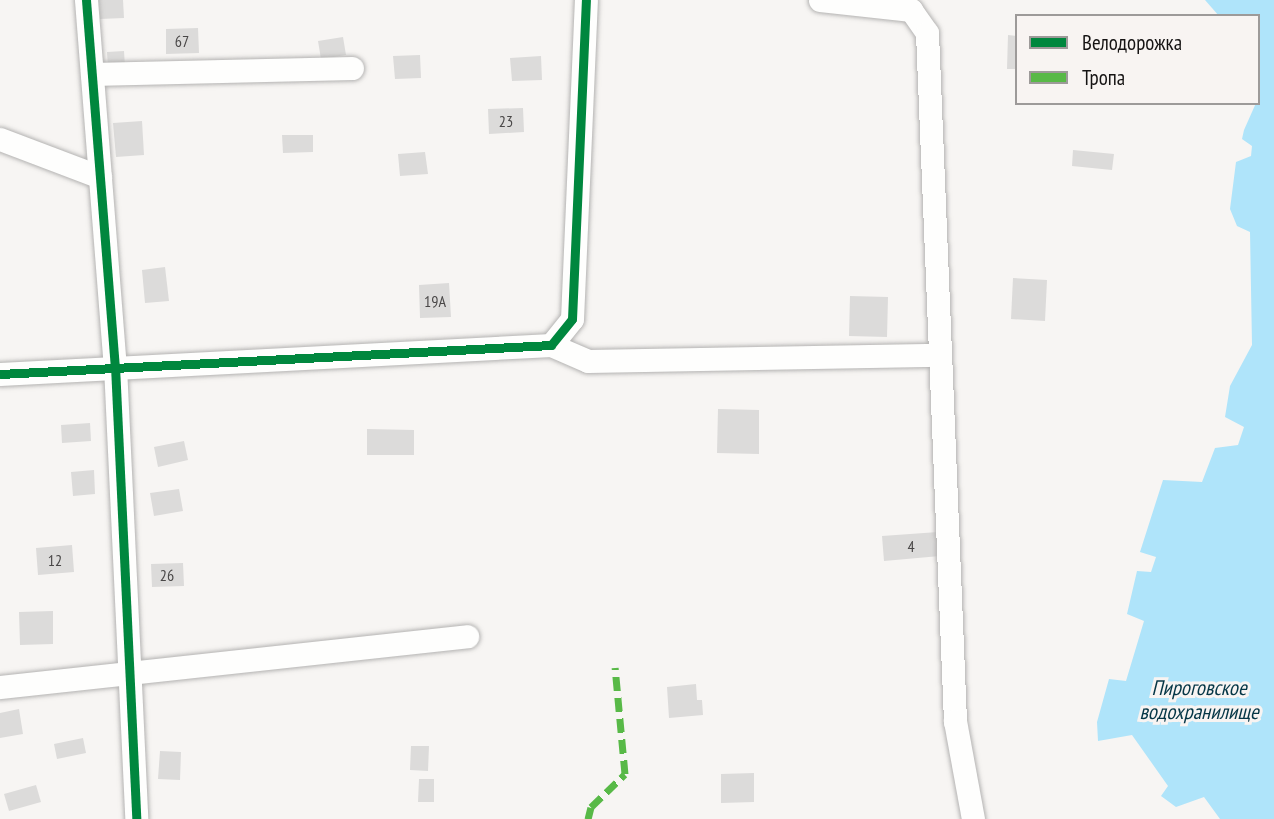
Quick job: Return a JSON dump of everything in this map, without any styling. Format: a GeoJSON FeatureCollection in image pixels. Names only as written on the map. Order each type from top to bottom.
{"type":"FeatureCollection","features":[{"type":"Feature","properties":{"kind":"street"},"geometry":{"type":"LineString","coordinates":[[86,0],[115,366],[136,819]]}},
{"type":"Feature","properties":{"kind":"street"},"geometry":{"type":"LineString","coordinates":[[551,345],[572,319],[586,0]]}},
{"type":"Feature","properties":{"kind":"street"},"geometry":{"type":"LineString","coordinates":[[820,0],[911,10],[927,33],[955,721],[973,819]]}},
{"type":"Feature","properties":{"kind":"street"},"geometry":{"type":"LineString","coordinates":[[92,74],[352,68]]}},
{"type":"Feature","properties":{"kind":"street"},"geometry":{"type":"LineString","coordinates":[[0,139],[100,177]]}},
{"type":"Feature","properties":{"kind":"street"},"geometry":{"type":"LineString","coordinates":[[0,374],[551,345],[587,361],[940,355]]}},
{"type":"Feature","properties":{"kind":"street"},"geometry":{"type":"LineString","coordinates":[[0,687],[467,636]]}},
{"type":"Feature","properties":{"kind":"water","name":"Пироговское водохранилище"},"geometry":{"type":"Polygon","coordinates":[[[1205,0],[1274,0],[1274,819],[1220,819],[1204,797],[1176,807],[1161,796],[1168,786],[1132,735],[1098,741],[1097,722],[1109,679],[1126,681],[1144,621],[1127,614],[1137,571],[1151,572],[1156,557],[1140,552],[1163,480],[1202,482],[1215,448],[1238,445],[1244,427],[1225,417],[1230,386],[1252,345],[1250,232],[1237,226],[1230,209],[1236,162],[1251,156],[1252,146],[1242,139],[1244,130],[1255,105],[1260,105],[1260,14],[1217,14],[1205,0]]]}},
{"type":"Feature","properties":{"kind":"building"},"geometry":{"type":"Polygon","coordinates":[[[99,0],[123,0],[124,18],[100,19],[99,0]]]}},
{"type":"Feature","properties":{"kind":"building"},"geometry":{"type":"Polygon","coordinates":[[[198,28],[199,53],[166,54],[166,29],[198,28]]]}},
{"type":"Feature","properties":{"kind":"building"},"geometry":{"type":"Polygon","coordinates":[[[1008,35],[1015,36],[1015,69],[1007,69],[1008,35]]]}},
{"type":"Feature","properties":{"kind":"building"},"geometry":{"type":"Polygon","coordinates":[[[343,37],[346,55],[321,59],[318,41],[343,37]]]}},
{"type":"Feature","properties":{"kind":"building"},"geometry":{"type":"Polygon","coordinates":[[[124,51],[125,67],[108,68],[107,52],[124,51]]]}},
{"type":"Feature","properties":{"kind":"building"},"geometry":{"type":"Polygon","coordinates":[[[420,55],[421,78],[395,79],[393,56],[420,55]]]}},
{"type":"Feature","properties":{"kind":"building"},"geometry":{"type":"Polygon","coordinates":[[[541,56],[542,80],[512,81],[510,58],[541,56]]]}},
{"type":"Feature","properties":{"kind":"building"},"geometry":{"type":"Polygon","coordinates":[[[523,108],[524,132],[489,134],[488,109],[523,108]]]}},
{"type":"Feature","properties":{"kind":"building"},"geometry":{"type":"Polygon","coordinates":[[[142,121],[144,155],[116,157],[113,123],[142,121]]]}},
{"type":"Feature","properties":{"kind":"building"},"geometry":{"type":"Polygon","coordinates":[[[282,135],[313,135],[313,152],[283,153],[282,135]]]}},
{"type":"Feature","properties":{"kind":"building"},"geometry":{"type":"Polygon","coordinates":[[[1073,150],[1114,154],[1112,170],[1072,166],[1073,150]]]}},
{"type":"Feature","properties":{"kind":"building"},"geometry":{"type":"Polygon","coordinates":[[[425,152],[428,174],[400,176],[398,154],[425,152]]]}},
{"type":"Feature","properties":{"kind":"building"},"geometry":{"type":"Polygon","coordinates":[[[165,267],[169,301],[145,303],[142,270],[165,267]]]}},
{"type":"Feature","properties":{"kind":"building"},"geometry":{"type":"Polygon","coordinates":[[[1013,278],[1047,280],[1045,321],[1011,319],[1013,278]]]}},
{"type":"Feature","properties":{"kind":"building"},"geometry":{"type":"Polygon","coordinates":[[[449,283],[451,317],[420,318],[419,285],[449,283]]]}},
{"type":"Feature","properties":{"kind":"building"},"geometry":{"type":"Polygon","coordinates":[[[850,296],[888,297],[887,337],[849,336],[850,296]]]}},
{"type":"Feature","properties":{"kind":"building"},"geometry":{"type":"Polygon","coordinates":[[[718,409],[759,410],[759,454],[717,453],[718,409]]]}},
{"type":"Feature","properties":{"kind":"building"},"geometry":{"type":"Polygon","coordinates":[[[90,423],[91,441],[62,443],[61,425],[90,423]]]}},
{"type":"Feature","properties":{"kind":"building"},"geometry":{"type":"Polygon","coordinates":[[[367,429],[414,430],[414,455],[367,455],[367,429]]]}},
{"type":"Feature","properties":{"kind":"building"},"geometry":{"type":"Polygon","coordinates":[[[184,441],[188,460],[158,467],[154,447],[184,441]]]}},
{"type":"Feature","properties":{"kind":"building"},"geometry":{"type":"Polygon","coordinates":[[[94,470],[95,494],[73,496],[71,472],[94,470]]]}},
{"type":"Feature","properties":{"kind":"building"},"geometry":{"type":"Polygon","coordinates":[[[179,489],[183,511],[154,516],[150,493],[179,489]]]}},
{"type":"Feature","properties":{"kind":"building"},"geometry":{"type":"Polygon","coordinates":[[[938,532],[940,556],[884,561],[882,536],[938,532]]]}},
{"type":"Feature","properties":{"kind":"building"},"geometry":{"type":"Polygon","coordinates":[[[72,545],[74,572],[38,575],[36,548],[72,545]]]}},
{"type":"Feature","properties":{"kind":"building"},"geometry":{"type":"Polygon","coordinates":[[[183,563],[184,586],[152,587],[151,564],[183,563]]]}},
{"type":"Feature","properties":{"kind":"building"},"geometry":{"type":"Polygon","coordinates":[[[53,611],[53,644],[20,645],[19,612],[53,611]]]}},
{"type":"Feature","properties":{"kind":"building"},"geometry":{"type":"Polygon","coordinates":[[[696,684],[697,700],[702,700],[703,715],[669,718],[667,687],[696,684]]]}},
{"type":"Feature","properties":{"kind":"building"},"geometry":{"type":"Polygon","coordinates":[[[19,709],[23,734],[0,738],[0,713],[19,709]]]}},
{"type":"Feature","properties":{"kind":"building"},"geometry":{"type":"Polygon","coordinates":[[[83,738],[86,753],[57,759],[54,744],[83,738]]]}},
{"type":"Feature","properties":{"kind":"building"},"geometry":{"type":"Polygon","coordinates":[[[411,746],[429,746],[428,771],[410,770],[411,746]]]}},
{"type":"Feature","properties":{"kind":"building"},"geometry":{"type":"Polygon","coordinates":[[[160,751],[181,752],[180,780],[158,779],[160,751]]]}},
{"type":"Feature","properties":{"kind":"building"},"geometry":{"type":"Polygon","coordinates":[[[754,773],[754,802],[721,803],[721,774],[754,773]]]}},
{"type":"Feature","properties":{"kind":"building"},"geometry":{"type":"Polygon","coordinates":[[[419,779],[434,779],[434,802],[418,802],[419,779]]]}},
{"type":"Feature","properties":{"kind":"building"},"geometry":{"type":"Polygon","coordinates":[[[36,785],[41,802],[9,811],[4,794],[36,785]]]}},
{"type":"Feature","properties":{"kind":"marked path"},"geometry":{"type":"LineString","coordinates":[[588,819],[591,807],[625,774],[615,667]]}},
{"type":"Feature","properties":{"kind":"cycle path"},"geometry":{"type":"LineString","coordinates":[[86,0],[115,366],[136,819]]}},
{"type":"Feature","properties":{"kind":"cycle path"},"geometry":{"type":"LineString","coordinates":[[0,374],[551,345],[572,319],[586,0]]}}]}
